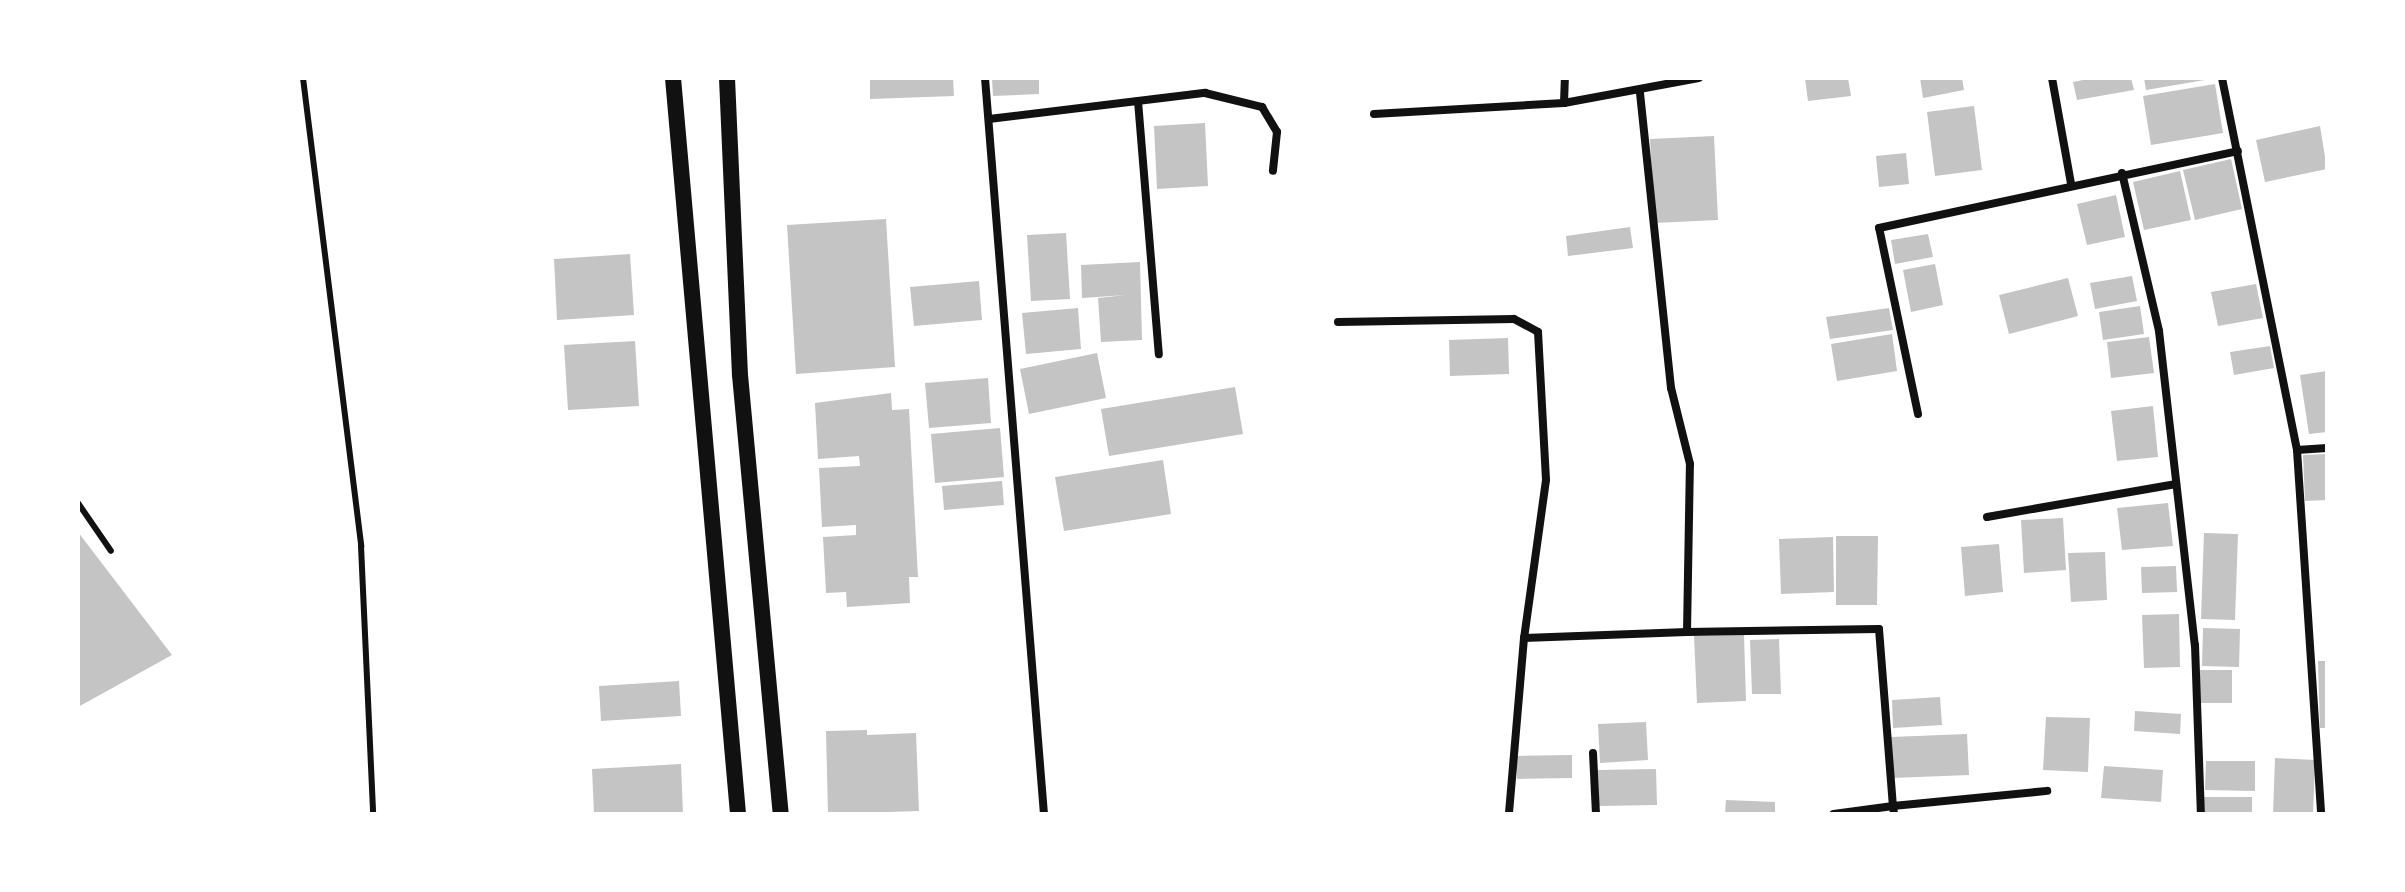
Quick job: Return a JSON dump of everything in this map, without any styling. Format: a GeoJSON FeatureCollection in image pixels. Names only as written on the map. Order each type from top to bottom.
{"type":"FeatureCollection","features":[{"type":"Feature","properties":{"kind":"main road"},"geometry":{"type":"LineString","coordinates":[[673,78],[738,814]]}},
{"type":"Feature","properties":{"kind":"main road"},"geometry":{"type":"LineString","coordinates":[[727,78],[740,375],[781,814]]}},
{"type":"Feature","properties":{"kind":"street"},"geometry":{"type":"LineString","coordinates":[[985,78],[1044,814]]}},
{"type":"Feature","properties":{"kind":"street"},"geometry":{"type":"LineString","coordinates":[[1564,103],[1565,78]]}},
{"type":"Feature","properties":{"kind":"street"},"geometry":{"type":"LineString","coordinates":[[1374,114],[1564,103],[1640,92],[1699,78]]}},
{"type":"Feature","properties":{"kind":"street"},"geometry":{"type":"LineString","coordinates":[[2052,78],[2071,184]]}},
{"type":"Feature","properties":{"kind":"street"},"geometry":{"type":"LineString","coordinates":[[2222,78],[2297,450],[2321,814]]}},
{"type":"Feature","properties":{"kind":"street"},"geometry":{"type":"LineString","coordinates":[[1640,92],[1671,388],[1690,464],[1687,632]]}},
{"type":"Feature","properties":{"kind":"street"},"geometry":{"type":"LineString","coordinates":[[989,119],[1205,93],[1262,107],[1277,132],[1273,171]]}},
{"type":"Feature","properties":{"kind":"street"},"geometry":{"type":"LineString","coordinates":[[1138,101],[1159,354]]}},
{"type":"Feature","properties":{"kind":"street"},"geometry":{"type":"LineString","coordinates":[[1918,414],[1879,228],[2122,173],[2238,151]]}},
{"type":"Feature","properties":{"kind":"street"},"geometry":{"type":"LineString","coordinates":[[2122,173],[2159,331],[2195,645],[2201,814]]}},
{"type":"Feature","properties":{"kind":"street"},"geometry":{"type":"LineString","coordinates":[[1338,322],[1514,319],[1527,321],[1538,332],[1546,480],[1524,638],[1509,814]]}},
{"type":"Feature","properties":{"kind":"street"},"geometry":{"type":"LineString","coordinates":[[2297,450],[2327,448]]}},
{"type":"Feature","properties":{"kind":"street"},"geometry":{"type":"LineString","coordinates":[[1987,517],[2176,484]]}},
{"type":"Feature","properties":{"kind":"street"},"geometry":{"type":"LineString","coordinates":[[1524,638],[1879,629],[1894,810]]}},
{"type":"Feature","properties":{"kind":"street"},"geometry":{"type":"LineString","coordinates":[[1593,753],[1596,814]]}},
{"type":"Feature","properties":{"kind":"street"},"geometry":{"type":"LineString","coordinates":[[1834,814],[1894,810],[2047,791]]}},
{"type":"Feature","properties":{"kind":"lane"},"geometry":{"type":"LineString","coordinates":[[303,78],[361,546],[373,814]]}},
{"type":"Feature","properties":{"kind":"lane"},"geometry":{"type":"LineString","coordinates":[[78,503],[111,551]]}},
{"type":"Feature","properties":{"kind":"building"},"geometry":{"type":"Polygon","coordinates":[[[870,78],[953,78],[954,96],[870,99],[870,78]]]}},
{"type":"Feature","properties":{"kind":"building"},"geometry":{"type":"Polygon","coordinates":[[[992,78],[1039,78],[1039,94],[993,96],[992,78]]]}},
{"type":"Feature","properties":{"kind":"building"},"geometry":{"type":"Polygon","coordinates":[[[1805,78],[1848,78],[1851,96],[1808,101],[1805,78]]]}},
{"type":"Feature","properties":{"kind":"building"},"geometry":{"type":"Polygon","coordinates":[[[1920,78],[1962,78],[1964,90],[1923,98],[1920,78]]]}},
{"type":"Feature","properties":{"kind":"building"},"geometry":{"type":"Polygon","coordinates":[[[2093,78],[2131,78],[2134,90],[2077,100],[2073,82],[2093,78]]]}},
{"type":"Feature","properties":{"kind":"building"},"geometry":{"type":"Polygon","coordinates":[[[2144,78],[2205,78],[2205,80],[2146,90],[2144,78]]]}},
{"type":"Feature","properties":{"kind":"building"},"geometry":{"type":"Polygon","coordinates":[[[2215,84],[2223,133],[2151,145],[2143,96],[2215,84]]]}},
{"type":"Feature","properties":{"kind":"building"},"geometry":{"type":"Polygon","coordinates":[[[1974,106],[1982,170],[1935,176],[1927,112],[1974,106]]]}},
{"type":"Feature","properties":{"kind":"building"},"geometry":{"type":"Polygon","coordinates":[[[1205,123],[1208,186],[1157,189],[1154,126],[1205,123]]]}},
{"type":"Feature","properties":{"kind":"building"},"geometry":{"type":"Polygon","coordinates":[[[2320,126],[2327,169],[2265,182],[2256,140],[2320,126]]]}},
{"type":"Feature","properties":{"kind":"building"},"geometry":{"type":"Polygon","coordinates":[[[1714,136],[1718,220],[1654,223],[1650,139],[1714,136]]]}},
{"type":"Feature","properties":{"kind":"building"},"geometry":{"type":"Polygon","coordinates":[[[1906,153],[1909,184],[1879,187],[1876,156],[1906,153]]]}},
{"type":"Feature","properties":{"kind":"building"},"geometry":{"type":"Polygon","coordinates":[[[2231,159],[2242,209],[2195,220],[2183,170],[2231,159]]]}},
{"type":"Feature","properties":{"kind":"building"},"geometry":{"type":"Polygon","coordinates":[[[2180,171],[2191,220],[2144,230],[2133,182],[2180,171]]]}},
{"type":"Feature","properties":{"kind":"building"},"geometry":{"type":"Polygon","coordinates":[[[2116,195],[2125,237],[2087,245],[2077,204],[2116,195]]]}},
{"type":"Feature","properties":{"kind":"building"},"geometry":{"type":"Polygon","coordinates":[[[886,219],[895,367],[796,374],[787,225],[886,219]]]}},
{"type":"Feature","properties":{"kind":"building"},"geometry":{"type":"Polygon","coordinates":[[[1630,227],[1633,248],[1568,256],[1566,236],[1630,227]]]}},
{"type":"Feature","properties":{"kind":"building"},"geometry":{"type":"Polygon","coordinates":[[[1066,233],[1070,299],[1031,301],[1027,235],[1066,233]]]}},
{"type":"Feature","properties":{"kind":"building"},"geometry":{"type":"Polygon","coordinates":[[[1928,234],[1933,257],[1895,264],[1891,240],[1928,234]]]}},
{"type":"Feature","properties":{"kind":"building"},"geometry":{"type":"Polygon","coordinates":[[[630,254],[634,315],[557,320],[554,259],[630,254]]]}},
{"type":"Feature","properties":{"kind":"building"},"geometry":{"type":"Polygon","coordinates":[[[1140,262],[1142,340],[1101,342],[1098,298],[1127,295],[1082,298],[1081,265],[1140,262]]]}},
{"type":"Feature","properties":{"kind":"building"},"geometry":{"type":"Polygon","coordinates":[[[1935,264],[1943,305],[1911,312],[1903,270],[1935,264]]]}},
{"type":"Feature","properties":{"kind":"building"},"geometry":{"type":"Polygon","coordinates":[[[2132,276],[2137,301],[2095,309],[2090,283],[2132,276]]]}},
{"type":"Feature","properties":{"kind":"building"},"geometry":{"type":"Polygon","coordinates":[[[2068,278],[2078,316],[2009,334],[1999,295],[2068,278]]]}},
{"type":"Feature","properties":{"kind":"building"},"geometry":{"type":"Polygon","coordinates":[[[979,281],[982,320],[914,326],[910,287],[979,281]]]}},
{"type":"Feature","properties":{"kind":"building"},"geometry":{"type":"Polygon","coordinates":[[[2256,284],[2263,318],[2218,326],[2211,292],[2256,284]]]}},
{"type":"Feature","properties":{"kind":"building"},"geometry":{"type":"Polygon","coordinates":[[[2140,306],[2144,334],[2103,340],[2099,312],[2140,306]]]}},
{"type":"Feature","properties":{"kind":"building"},"geometry":{"type":"Polygon","coordinates":[[[1078,308],[1081,349],[1026,354],[1022,313],[1078,308]]]}},
{"type":"Feature","properties":{"kind":"building"},"geometry":{"type":"Polygon","coordinates":[[[1889,308],[1893,330],[1830,339],[1826,317],[1889,308]]]}},
{"type":"Feature","properties":{"kind":"building"},"geometry":{"type":"Polygon","coordinates":[[[1892,334],[1897,371],[1837,381],[1831,344],[1892,334]]]}},
{"type":"Feature","properties":{"kind":"building"},"geometry":{"type":"Polygon","coordinates":[[[2149,337],[2154,373],[2111,378],[2107,342],[2149,337]]]}},
{"type":"Feature","properties":{"kind":"building"},"geometry":{"type":"Polygon","coordinates":[[[1508,338],[1509,374],[1450,376],[1449,340],[1508,338]]]}},
{"type":"Feature","properties":{"kind":"building"},"geometry":{"type":"Polygon","coordinates":[[[635,341],[639,406],[568,410],[564,345],[635,341]]]}},
{"type":"Feature","properties":{"kind":"building"},"geometry":{"type":"Polygon","coordinates":[[[2270,346],[2274,368],[2234,375],[2230,352],[2270,346]]]}},
{"type":"Feature","properties":{"kind":"building"},"geometry":{"type":"Polygon","coordinates":[[[1097,353],[1106,398],[1029,414],[1020,369],[1097,353]]]}},
{"type":"Feature","properties":{"kind":"building"},"geometry":{"type":"Polygon","coordinates":[[[2327,371],[2327,432],[2309,434],[2300,375],[2327,371]]]}},
{"type":"Feature","properties":{"kind":"building"},"geometry":{"type":"Polygon","coordinates":[[[988,378],[991,423],[929,428],[925,383],[988,378]]]}},
{"type":"Feature","properties":{"kind":"building"},"geometry":{"type":"Polygon","coordinates":[[[1235,387],[1243,434],[1109,456],[1101,409],[1235,387]]]}},
{"type":"Feature","properties":{"kind":"building"},"geometry":{"type":"Polygon","coordinates":[[[891,393],[892,410],[909,409],[918,577],[909,577],[910,603],[847,607],[846,592],[826,593],[823,537],[856,535],[856,525],[822,527],[819,468],[860,466],[859,456],[818,459],[815,403],[891,393]]]}},
{"type":"Feature","properties":{"kind":"building"},"geometry":{"type":"Polygon","coordinates":[[[2153,406],[2158,457],[2117,461],[2111,411],[2153,406]]]}},
{"type":"Feature","properties":{"kind":"building"},"geometry":{"type":"Polygon","coordinates":[[[1000,428],[1004,477],[935,483],[931,434],[1000,428]]]}},
{"type":"Feature","properties":{"kind":"building"},"geometry":{"type":"Polygon","coordinates":[[[2327,454],[2327,500],[2305,501],[2303,455],[2327,454]]]}},
{"type":"Feature","properties":{"kind":"building"},"geometry":{"type":"Polygon","coordinates":[[[1163,460],[1171,514],[1064,531],[1055,477],[1163,460]]]}},
{"type":"Feature","properties":{"kind":"building"},"geometry":{"type":"Polygon","coordinates":[[[1002,481],[1004,505],[944,510],[942,486],[1002,481]]]}},
{"type":"Feature","properties":{"kind":"building"},"geometry":{"type":"Polygon","coordinates":[[[2168,503],[2173,546],[2122,550],[2117,508],[2168,503]]]}},
{"type":"Feature","properties":{"kind":"building"},"geometry":{"type":"Polygon","coordinates":[[[2063,518],[2066,570],[2024,573],[2021,520],[2063,518]]]}},
{"type":"Feature","properties":{"kind":"building"},"geometry":{"type":"Polygon","coordinates":[[[78,532],[172,655],[78,707],[78,532]]]}},
{"type":"Feature","properties":{"kind":"building"},"geometry":{"type":"Polygon","coordinates":[[[2204,533],[2238,534],[2235,620],[2201,619],[2204,533]]]}},
{"type":"Feature","properties":{"kind":"building"},"geometry":{"type":"Polygon","coordinates":[[[1836,536],[1878,536],[1877,605],[1836,605],[1836,536]]]}},
{"type":"Feature","properties":{"kind":"building"},"geometry":{"type":"Polygon","coordinates":[[[1833,537],[1834,592],[1781,594],[1779,539],[1833,537]]]}},
{"type":"Feature","properties":{"kind":"building"},"geometry":{"type":"Polygon","coordinates":[[[1999,544],[2003,592],[1965,596],[1961,547],[1999,544]]]}},
{"type":"Feature","properties":{"kind":"building"},"geometry":{"type":"Polygon","coordinates":[[[2105,552],[2107,600],[2071,602],[2068,553],[2105,552]]]}},
{"type":"Feature","properties":{"kind":"building"},"geometry":{"type":"Polygon","coordinates":[[[2176,566],[2177,592],[2142,593],[2141,567],[2176,566]]]}},
{"type":"Feature","properties":{"kind":"building"},"geometry":{"type":"Polygon","coordinates":[[[2179,614],[2180,667],[2144,668],[2142,615],[2179,614]]]}},
{"type":"Feature","properties":{"kind":"building"},"geometry":{"type":"Polygon","coordinates":[[[2203,628],[2240,629],[2239,667],[2202,666],[2203,628]]]}},
{"type":"Feature","properties":{"kind":"building"},"geometry":{"type":"Polygon","coordinates":[[[1744,635],[1746,701],[1697,703],[1694,636],[1744,635]]]}},
{"type":"Feature","properties":{"kind":"building"},"geometry":{"type":"Polygon","coordinates":[[[1779,639],[1781,694],[1752,694],[1750,640],[1779,639]]]}},
{"type":"Feature","properties":{"kind":"building"},"geometry":{"type":"Polygon","coordinates":[[[2318,661],[2327,661],[2327,728],[2320,728],[2318,661]]]}},
{"type":"Feature","properties":{"kind":"building"},"geometry":{"type":"Polygon","coordinates":[[[2200,670],[2232,670],[2232,703],[2200,703],[2200,670]]]}},
{"type":"Feature","properties":{"kind":"building"},"geometry":{"type":"Polygon","coordinates":[[[679,681],[681,716],[601,721],[599,686],[679,681]]]}},
{"type":"Feature","properties":{"kind":"building"},"geometry":{"type":"Polygon","coordinates":[[[1940,697],[1942,725],[1893,728],[1892,700],[1940,697]]]}},
{"type":"Feature","properties":{"kind":"building"},"geometry":{"type":"Polygon","coordinates":[[[2135,711],[2181,714],[2180,734],[2134,731],[2135,711]]]}},
{"type":"Feature","properties":{"kind":"building"},"geometry":{"type":"Polygon","coordinates":[[[2046,717],[2090,718],[2088,772],[2043,770],[2046,717]]]}},
{"type":"Feature","properties":{"kind":"building"},"geometry":{"type":"Polygon","coordinates":[[[1646,722],[1648,760],[1600,763],[1598,724],[1646,722]]]}},
{"type":"Feature","properties":{"kind":"building"},"geometry":{"type":"Polygon","coordinates":[[[867,730],[867,735],[916,733],[919,811],[828,814],[826,731],[867,730]]]}},
{"type":"Feature","properties":{"kind":"building"},"geometry":{"type":"Polygon","coordinates":[[[1967,734],[1969,775],[1892,778],[1891,737],[1967,734]]]}},
{"type":"Feature","properties":{"kind":"building"},"geometry":{"type":"Polygon","coordinates":[[[1572,755],[1572,778],[1517,779],[1516,756],[1572,755]]]}},
{"type":"Feature","properties":{"kind":"building"},"geometry":{"type":"Polygon","coordinates":[[[2275,758],[2315,760],[2313,814],[2273,814],[2275,758]]]}},
{"type":"Feature","properties":{"kind":"building"},"geometry":{"type":"Polygon","coordinates":[[[2206,761],[2255,761],[2255,791],[2205,790],[2206,761]]]}},
{"type":"Feature","properties":{"kind":"building"},"geometry":{"type":"Polygon","coordinates":[[[681,764],[683,814],[594,814],[592,769],[681,764]]]}},
{"type":"Feature","properties":{"kind":"building"},"geometry":{"type":"Polygon","coordinates":[[[2104,766],[2163,770],[2161,802],[2101,798],[2104,766]]]}},
{"type":"Feature","properties":{"kind":"building"},"geometry":{"type":"Polygon","coordinates":[[[1656,769],[1657,805],[1599,806],[1598,770],[1656,769]]]}},
{"type":"Feature","properties":{"kind":"building"},"geometry":{"type":"Polygon","coordinates":[[[2204,797],[2252,797],[2252,814],[2204,814],[2204,797]]]}},
{"type":"Feature","properties":{"kind":"building"},"geometry":{"type":"Polygon","coordinates":[[[1726,800],[1775,802],[1775,814],[1725,814],[1726,800]]]}}]}
